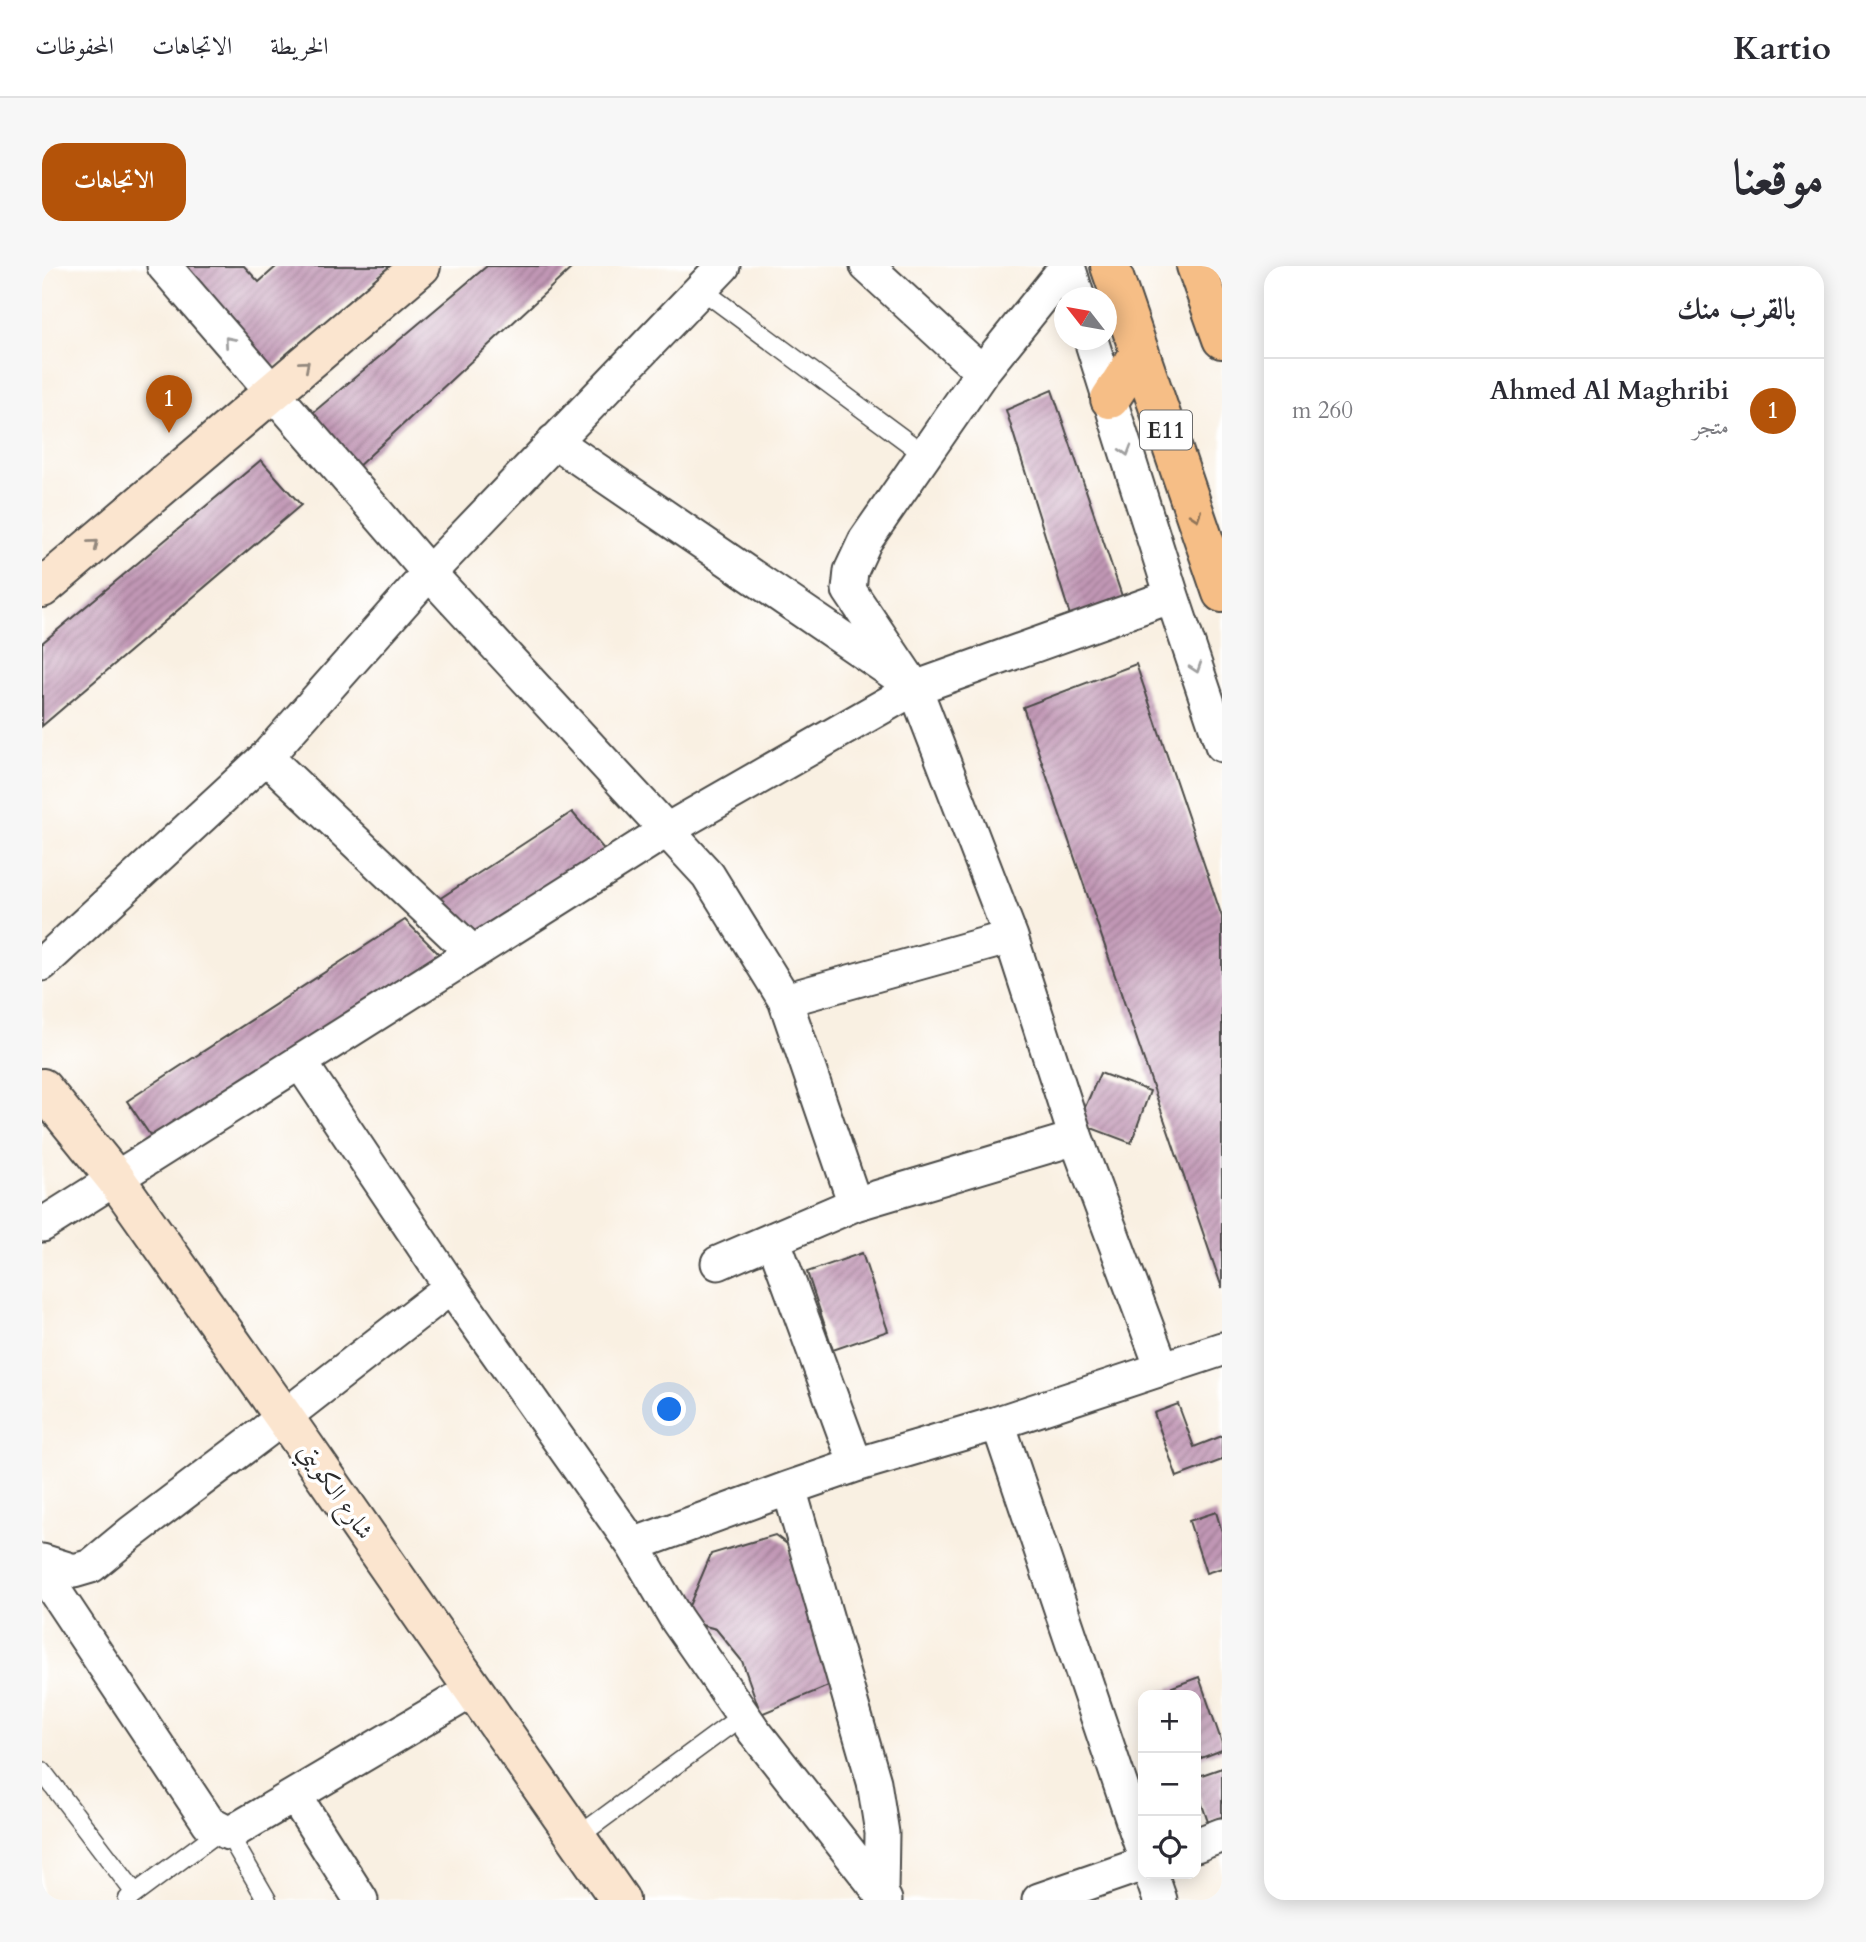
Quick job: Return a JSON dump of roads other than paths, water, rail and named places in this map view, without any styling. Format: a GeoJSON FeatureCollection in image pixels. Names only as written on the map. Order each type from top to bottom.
{"type":"FeatureCollection","features":[{"type":"Feature","properties":{"kind":"main road","name":"E11"},"geometry":{"type":"LineString","coordinates":[[1110,266],[1222,593]]}},
{"type":"Feature","properties":{"kind":"main road"},"geometry":{"type":"LineString","coordinates":[[1196,266],[1222,339]]}},
{"type":"Feature","properties":{"kind":"main road"},"geometry":{"type":"LineString","coordinates":[[1110,399],[1140,353]]}},
{"type":"Feature","properties":{"kind":"street"},"geometry":{"type":"LineString","coordinates":[[164,266],[429,573],[708,875],[785,1000],[855,1204]]}},
{"type":"Feature","properties":{"kind":"street"},"geometry":{"type":"LineString","coordinates":[[42,588],[421,266]]}},
{"type":"Feature","properties":{"kind":"street"},"geometry":{"type":"LineString","coordinates":[[867,266],[982,372]]}},
{"type":"Feature","properties":{"kind":"street"},"geometry":{"type":"LineString","coordinates":[[1068,266],[982,372],[865,541],[851,571],[849,590],[915,688],[1011,937],[1076,1138],[1162,1367]]}},
{"type":"Feature","properties":{"kind":"street"},"geometry":{"type":"LineString","coordinates":[[1068,266],[1075,287]]}},
{"type":"Feature","properties":{"kind":"street"},"geometry":{"type":"LineString","coordinates":[[42,964],[266,757],[429,573],[712,277]]}},
{"type":"Feature","properties":{"kind":"street"},"geometry":{"type":"LineString","coordinates":[[1094,350],[1222,745]]}},
{"type":"Feature","properties":{"kind":"street"},"geometry":{"type":"LineString","coordinates":[[554,441],[915,688]]}},
{"type":"Feature","properties":{"kind":"street"},"geometry":{"type":"LineString","coordinates":[[42,1225],[667,830],[915,688],[1172,596]]}},
{"type":"Feature","properties":{"kind":"street"},"geometry":{"type":"LineString","coordinates":[[266,757],[473,953]]}},
{"type":"Feature","properties":{"kind":"street"},"geometry":{"type":"LineString","coordinates":[[785,1000],[1011,937]]}},
{"type":"Feature","properties":{"kind":"street"},"geometry":{"type":"LineString","coordinates":[[300,1062],[451,1287],[634,1545],[677,1619],[743,1715],[883,1897]]}},
{"type":"Feature","properties":{"kind":"street","name":"شارع الكويتي"},"geometry":{"type":"LineString","coordinates":[[42,1088],[115,1178],[285,1417],[620,1900]]}},
{"type":"Feature","properties":{"kind":"street"},"geometry":{"type":"LineString","coordinates":[[718,1263],[855,1204],[1076,1138]]}},
{"type":"Feature","properties":{"kind":"street"},"geometry":{"type":"LineString","coordinates":[[773,1239],[856,1465]]}},
{"type":"Feature","properties":{"kind":"street"},"geometry":{"type":"LineString","coordinates":[[42,1561],[74,1571],[91,1566],[451,1287]]}},
{"type":"Feature","properties":{"kind":"street"},"geometry":{"type":"LineString","coordinates":[[634,1545],[856,1465],[998,1423],[1162,1367],[1220,1356]]}},
{"type":"Feature","properties":{"kind":"street"},"geometry":{"type":"LineString","coordinates":[[998,1423],[1138,1836]]}},
{"type":"Feature","properties":{"kind":"street"},"geometry":{"type":"LineString","coordinates":[[789,1488],[874,1782],[881,1833],[883,1897]]}},
{"type":"Feature","properties":{"kind":"street"},"geometry":{"type":"LineString","coordinates":[[42,1572],[209,1823],[225,1831],[234,1831],[473,1690]]}},
{"type":"Feature","properties":{"kind":"street"},"geometry":{"type":"LineString","coordinates":[[295,1796],[360,1900]]}},
{"type":"Feature","properties":{"kind":"street"},"geometry":{"type":"LineString","coordinates":[[1201,1843],[1222,1835]]}},
{"type":"Feature","properties":{"kind":"street"},"geometry":{"type":"LineString","coordinates":[[1038,1900],[1138,1866]]}},
{"type":"Feature","properties":{"kind":"street"},"geometry":{"type":"LineString","coordinates":[[1153,1879],[1160,1900]]}},
{"type":"Feature","properties":{"kind":"lane"},"geometry":{"type":"LineString","coordinates":[[712,277],[925,455]]}},
{"type":"Feature","properties":{"kind":"lane"},"geometry":{"type":"LineString","coordinates":[[576,1838],[743,1715]]}},
{"type":"Feature","properties":{"kind":"lane"},"geometry":{"type":"LineString","coordinates":[[42,1771],[138,1896],[225,1831],[267,1900]]}},
{"type":"Feature","properties":{"kind":"place","name":"Ahmed Al Maghribi"},"geometry":{"type":"Point","coordinates":[169,433]}}]}
